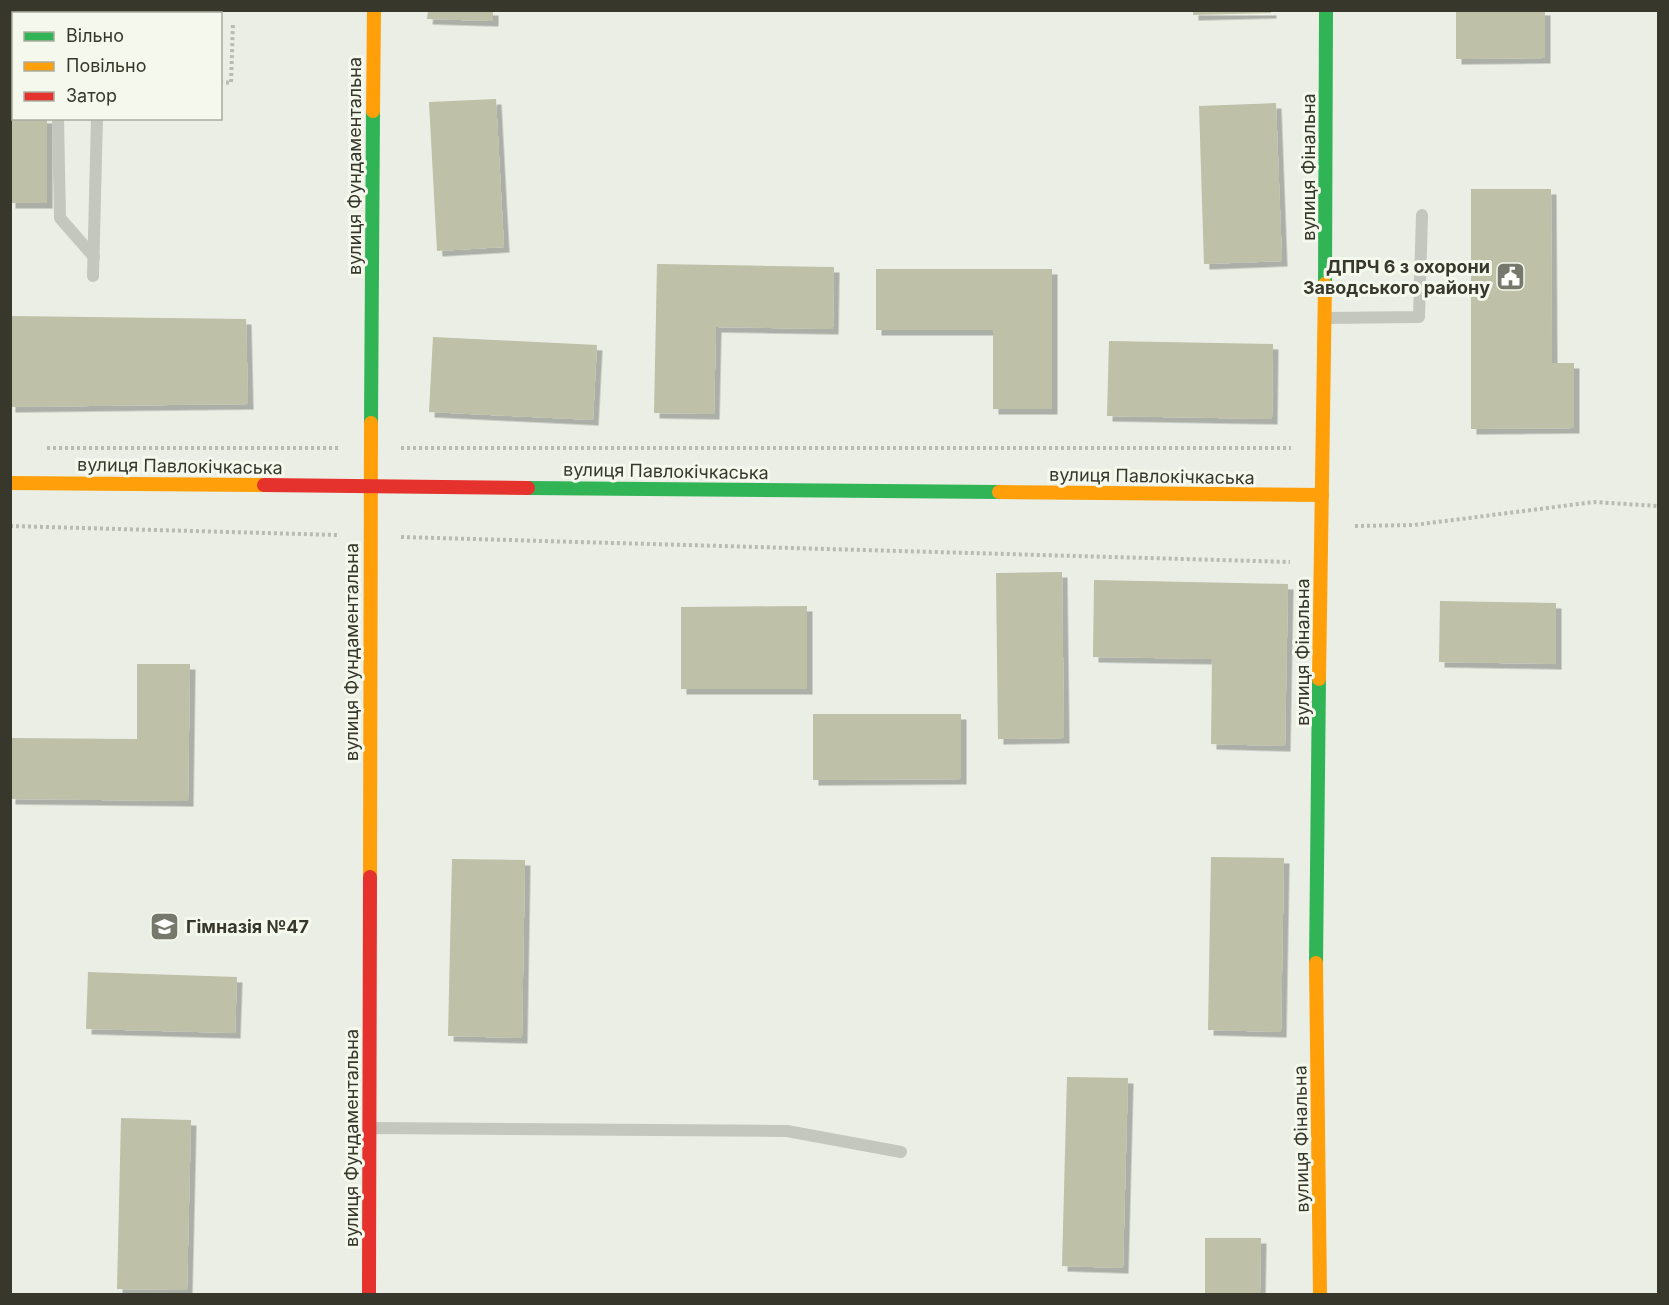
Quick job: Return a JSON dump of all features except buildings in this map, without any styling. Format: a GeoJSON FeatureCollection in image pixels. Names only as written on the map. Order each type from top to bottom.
{"type":"FeatureCollection","features":[{"type":"Feature","properties":{"kind":"street","name":"вулиця Фундаментальна"},"geometry":{"type":"LineString","coordinates":[[369,1294],[369,536],[374,10]]}},
{"type":"Feature","properties":{"kind":"street","name":"вулиця Фінальна"},"geometry":{"type":"LineString","coordinates":[[1320,1294],[1319,1083],[1315,936],[1325,318],[1326,10]]}},
{"type":"Feature","properties":{"kind":"street","name":"вулиця Павлокічкаська"},"geometry":{"type":"LineString","coordinates":[[10,483],[1322,495]]}},
{"type":"Feature","properties":{"kind":"lane"},"geometry":{"type":"LineString","coordinates":[[58,120],[60,218],[94,257]]}},
{"type":"Feature","properties":{"kind":"lane"},"geometry":{"type":"LineString","coordinates":[[93,276],[97,120]]}},
{"type":"Feature","properties":{"kind":"lane"},"geometry":{"type":"LineString","coordinates":[[1325,318],[1419,317],[1422,215]]}},
{"type":"Feature","properties":{"kind":"lane"},"geometry":{"type":"LineString","coordinates":[[369,1128],[788,1131],[901,1152]]}},
{"type":"Feature","properties":{"kind":"path"},"geometry":{"type":"LineString","coordinates":[[222,82],[231,82],[233,23]]}},
{"type":"Feature","properties":{"kind":"path"},"geometry":{"type":"LineString","coordinates":[[34,448],[1323,448]]}},
{"type":"Feature","properties":{"kind":"path"},"geometry":{"type":"LineString","coordinates":[[1322,526],[1414,525],[1594,502],[1659,506]]}},
{"type":"Feature","properties":{"kind":"path"},"geometry":{"type":"LineString","coordinates":[[10,526],[1321,563]]}},
{"type":"Feature","properties":{"kind":"traffic: fast"},"geometry":{"type":"LineString","coordinates":[[1325,284],[1326,10]]}},
{"type":"Feature","properties":{"kind":"traffic: fast"},"geometry":{"type":"LineString","coordinates":[[371,423],[373,111]]}},
{"type":"Feature","properties":{"kind":"traffic: fast"},"geometry":{"type":"LineString","coordinates":[[528,488],[999,492]]}},
{"type":"Feature","properties":{"kind":"traffic: fast"},"geometry":{"type":"LineString","coordinates":[[1316,963],[1319,679]]}},
{"type":"Feature","properties":{"kind":"traffic: slow"},"geometry":{"type":"LineString","coordinates":[[373,111],[374,10]]}},
{"type":"Feature","properties":{"kind":"traffic: slow"},"geometry":{"type":"LineString","coordinates":[[1319,679],[1325,284]]}},
{"type":"Feature","properties":{"kind":"traffic: slow"},"geometry":{"type":"LineString","coordinates":[[370,877],[371,423]]}},
{"type":"Feature","properties":{"kind":"traffic: slow"},"geometry":{"type":"LineString","coordinates":[[10,483],[264,485]]}},
{"type":"Feature","properties":{"kind":"traffic: slow"},"geometry":{"type":"LineString","coordinates":[[999,492],[1322,495]]}},
{"type":"Feature","properties":{"kind":"traffic: slow"},"geometry":{"type":"LineString","coordinates":[[1316,963],[1320,1294]]}},
{"type":"Feature","properties":{"kind":"traffic: jam"},"geometry":{"type":"LineString","coordinates":[[264,485],[528,488]]}},
{"type":"Feature","properties":{"kind":"traffic: jam"},"geometry":{"type":"LineString","coordinates":[[369,1294],[370,877]]}},
{"type":"Feature","properties":{"kind":"place","name":"ДПРЧ 6 з охорони Заводського району"},"geometry":{"type":"Point","coordinates":[1511,276]}},
{"type":"Feature","properties":{"kind":"place","name":"Гімназія №47"},"geometry":{"type":"Point","coordinates":[165,926]}}]}
